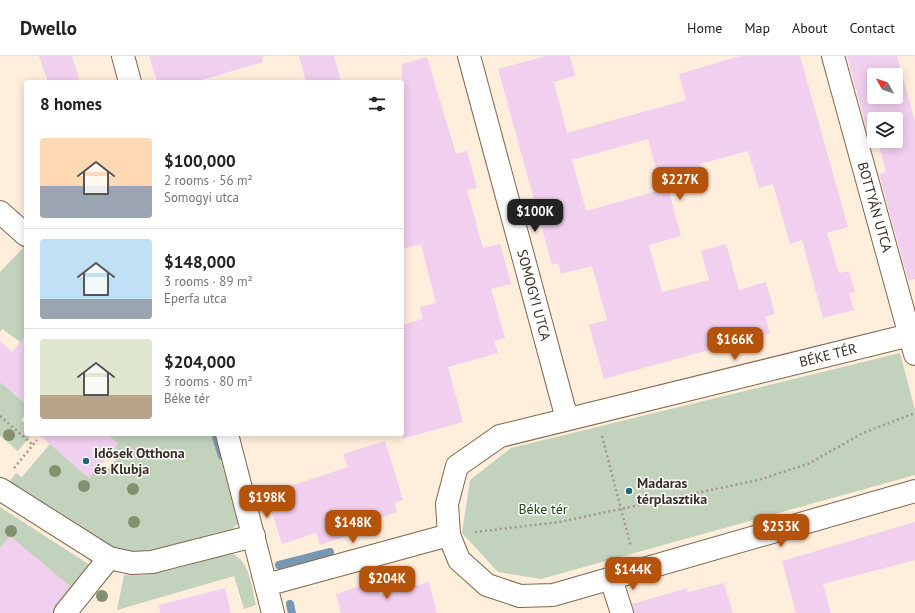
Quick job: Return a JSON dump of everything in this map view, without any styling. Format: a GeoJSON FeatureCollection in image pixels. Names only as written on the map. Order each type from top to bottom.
{"type":"FeatureCollection","features":[{"type":"Feature","properties":{"kind":"street"},"geometry":{"type":"LineString","coordinates":[[123,56],[129,80]]}},
{"type":"Feature","properties":{"kind":"street","name":"SOMOGYI UTCA"},"geometry":{"type":"LineString","coordinates":[[469,56],[567,419]]}},
{"type":"Feature","properties":{"kind":"street","name":"BOTTYÁN UTCA"},"geometry":{"type":"LineString","coordinates":[[833,56],[913,345]]}},
{"type":"Feature","properties":{"kind":"street"},"geometry":{"type":"LineString","coordinates":[[0,215],[24,233]]}},
{"type":"Feature","properties":{"kind":"street","name":"BÉKE TÉR"},"geometry":{"type":"LineString","coordinates":[[913,345],[567,419],[500,436],[457,466],[447,504],[449,535],[459,560],[487,585],[520,596],[553,595],[915,491]]}},
{"type":"Feature","properties":{"kind":"street"},"geometry":{"type":"LineString","coordinates":[[228,436],[273,613]]}},
{"type":"Feature","properties":{"kind":"street"},"geometry":{"type":"LineString","coordinates":[[0,489],[109,558],[132,563],[152,562],[254,536]]}},
{"type":"Feature","properties":{"kind":"street"},"geometry":{"type":"LineString","coordinates":[[266,585],[449,535]]}},
{"type":"Feature","properties":{"kind":"street"},"geometry":{"type":"LineString","coordinates":[[65,613],[109,558]]}},
{"type":"Feature","properties":{"kind":"street"},"geometry":{"type":"LineString","coordinates":[[611,579],[622,613]]}},
{"type":"Feature","properties":{"kind":"path"},"geometry":{"type":"LineString","coordinates":[[596,413],[620,510],[638,571]]}},
{"type":"Feature","properties":{"kind":"path"},"geometry":{"type":"LineString","coordinates":[[449,535],[559,522],[758,480],[808,464],[863,433],[915,413]]}},
{"type":"Feature","properties":{"kind":"path"},"geometry":{"type":"LineString","coordinates":[[0,416],[33,445]]}},
{"type":"Feature","properties":{"kind":"path"},"geometry":{"type":"LineString","coordinates":[[12,470],[37,440]]}},
{"type":"Feature","properties":{"kind":"green space"},"geometry":{"type":"Polygon","coordinates":[[[11,237],[24,241],[24,345],[2,329],[0,332],[0,272],[23,248],[11,237]]]}},
{"type":"Feature","properties":{"kind":"green space","name":"Béke tér"},"geometry":{"type":"Polygon","coordinates":[[[900,353],[915,410],[915,475],[541,579],[498,572],[462,533],[470,480],[511,448],[900,353]]]}},
{"type":"Feature","properties":{"kind":"green space"},"geometry":{"type":"Polygon","coordinates":[[[0,382],[24,402],[24,416],[21,420],[24,422],[24,436],[30,436],[18,451],[0,436],[0,382]]]}},
{"type":"Feature","properties":{"kind":"green space"},"geometry":{"type":"Polygon","coordinates":[[[109,436],[218,436],[239,523],[232,529],[138,554],[115,551],[8,483],[16,473],[22,477],[50,444],[89,478],[97,468],[104,473],[116,459],[110,453],[118,444],[109,436]]]}},
{"type":"Feature","properties":{"kind":"green space"},"geometry":{"type":"Polygon","coordinates":[[[0,507],[93,567],[52,613],[0,613],[0,507]]]}},
{"type":"Feature","properties":{"kind":"green space"},"geometry":{"type":"Polygon","coordinates":[[[233,554],[239,558],[247,569],[256,605],[244,609],[234,576],[117,610],[124,575],[162,572],[223,555],[233,554]]]}},
{"type":"Feature","properties":{"kind":"building"},"geometry":{"type":"Polygon","coordinates":[[[39,56],[72,56],[79,80],[47,80],[39,56]]]}},
{"type":"Feature","properties":{"kind":"building"},"geometry":{"type":"Polygon","coordinates":[[[149,56],[263,56],[263,62],[202,80],[156,80],[149,56]]]}},
{"type":"Feature","properties":{"kind":"building"},"geometry":{"type":"Polygon","coordinates":[[[299,56],[334,56],[340,80],[305,80],[299,56]]]}},
{"type":"Feature","properties":{"kind":"building"},"geometry":{"type":"Polygon","coordinates":[[[546,56],[570,56],[575,76],[554,82],[567,133],[686,100],[679,74],[740,56],[800,56],[848,227],[827,233],[839,273],[849,271],[855,292],[849,294],[854,310],[823,318],[802,240],[790,244],[773,184],[759,188],[748,151],[700,164],[704,178],[668,188],[681,236],[649,245],[662,292],[709,280],[701,251],[726,244],[739,290],[766,282],[775,314],[765,317],[770,333],[604,379],[589,325],[607,320],[592,266],[561,274],[558,263],[552,265],[498,69],[546,56]],[[648,139],[572,160],[586,211],[662,190],[648,139]]]}},
{"type":"Feature","properties":{"kind":"building"},"geometry":{"type":"Polygon","coordinates":[[[847,56],[897,56],[900,68],[867,68],[867,104],[903,104],[903,78],[915,121],[915,279],[908,280],[879,174],[886,172],[880,148],[903,148],[903,112],[867,112],[867,129],[847,56]]]}},
{"type":"Feature","properties":{"kind":"building"},"geometry":{"type":"Polygon","coordinates":[[[427,57],[456,154],[467,151],[477,188],[467,190],[483,248],[500,244],[511,284],[491,289],[505,338],[494,341],[498,353],[448,367],[463,422],[402,439],[402,436],[404,436],[404,324],[423,319],[420,307],[436,303],[421,244],[404,248],[404,80],[402,80],[402,64],[427,57]]]}},
{"type":"Feature","properties":{"kind":"building"},"geometry":{"type":"Polygon","coordinates":[[[24,337],[24,402],[0,382],[0,341],[12,352],[24,337]]]}},
{"type":"Feature","properties":{"kind":"building","name":"Idősek Otthona és Klubja"},"geometry":{"type":"Polygon","coordinates":[[[40,436],[109,436],[118,444],[89,478],[40,436]]]}},
{"type":"Feature","properties":{"kind":"building"},"geometry":{"type":"Polygon","coordinates":[[[385,441],[403,500],[394,503],[397,512],[344,529],[346,536],[320,545],[316,533],[282,544],[266,494],[348,467],[343,454],[385,441]]]}},
{"type":"Feature","properties":{"kind":"building"},"geometry":{"type":"Polygon","coordinates":[[[915,522],[915,560],[823,584],[831,613],[796,613],[782,561],[915,522]]]}},
{"type":"Feature","properties":{"kind":"building"},"geometry":{"type":"Polygon","coordinates":[[[10,536],[70,586],[55,605],[52,613],[0,613],[0,548],[10,536]]]}},
{"type":"Feature","properties":{"kind":"building"},"geometry":{"type":"Polygon","coordinates":[[[375,581],[380,595],[429,582],[437,613],[341,613],[336,594],[375,581]]]}},
{"type":"Feature","properties":{"kind":"building"},"geometry":{"type":"Polygon","coordinates":[[[724,583],[733,613],[634,613],[632,604],[687,588],[688,592],[724,583]]]}},
{"type":"Feature","properties":{"kind":"building"},"geometry":{"type":"Polygon","coordinates":[[[225,588],[231,613],[160,613],[159,605],[225,588]]]}},
{"type":"Feature","properties":{"kind":"waterway"},"geometry":{"type":"LineString","coordinates":[[216,436],[222,456]]}},
{"type":"Feature","properties":{"kind":"waterway"},"geometry":{"type":"LineString","coordinates":[[279,565],[330,552]]}},
{"type":"Feature","properties":{"kind":"waterway"},"geometry":{"type":"LineString","coordinates":[[290,604],[292,613]]}},
{"type":"Feature","properties":{"kind":"place","name":"Idősek Otthona és Klubja"},"geometry":{"type":"Point","coordinates":[86,461]}},
{"type":"Feature","properties":{"kind":"place","name":"Madaras térplasztika"},"geometry":{"type":"Point","coordinates":[629,491]}}]}
